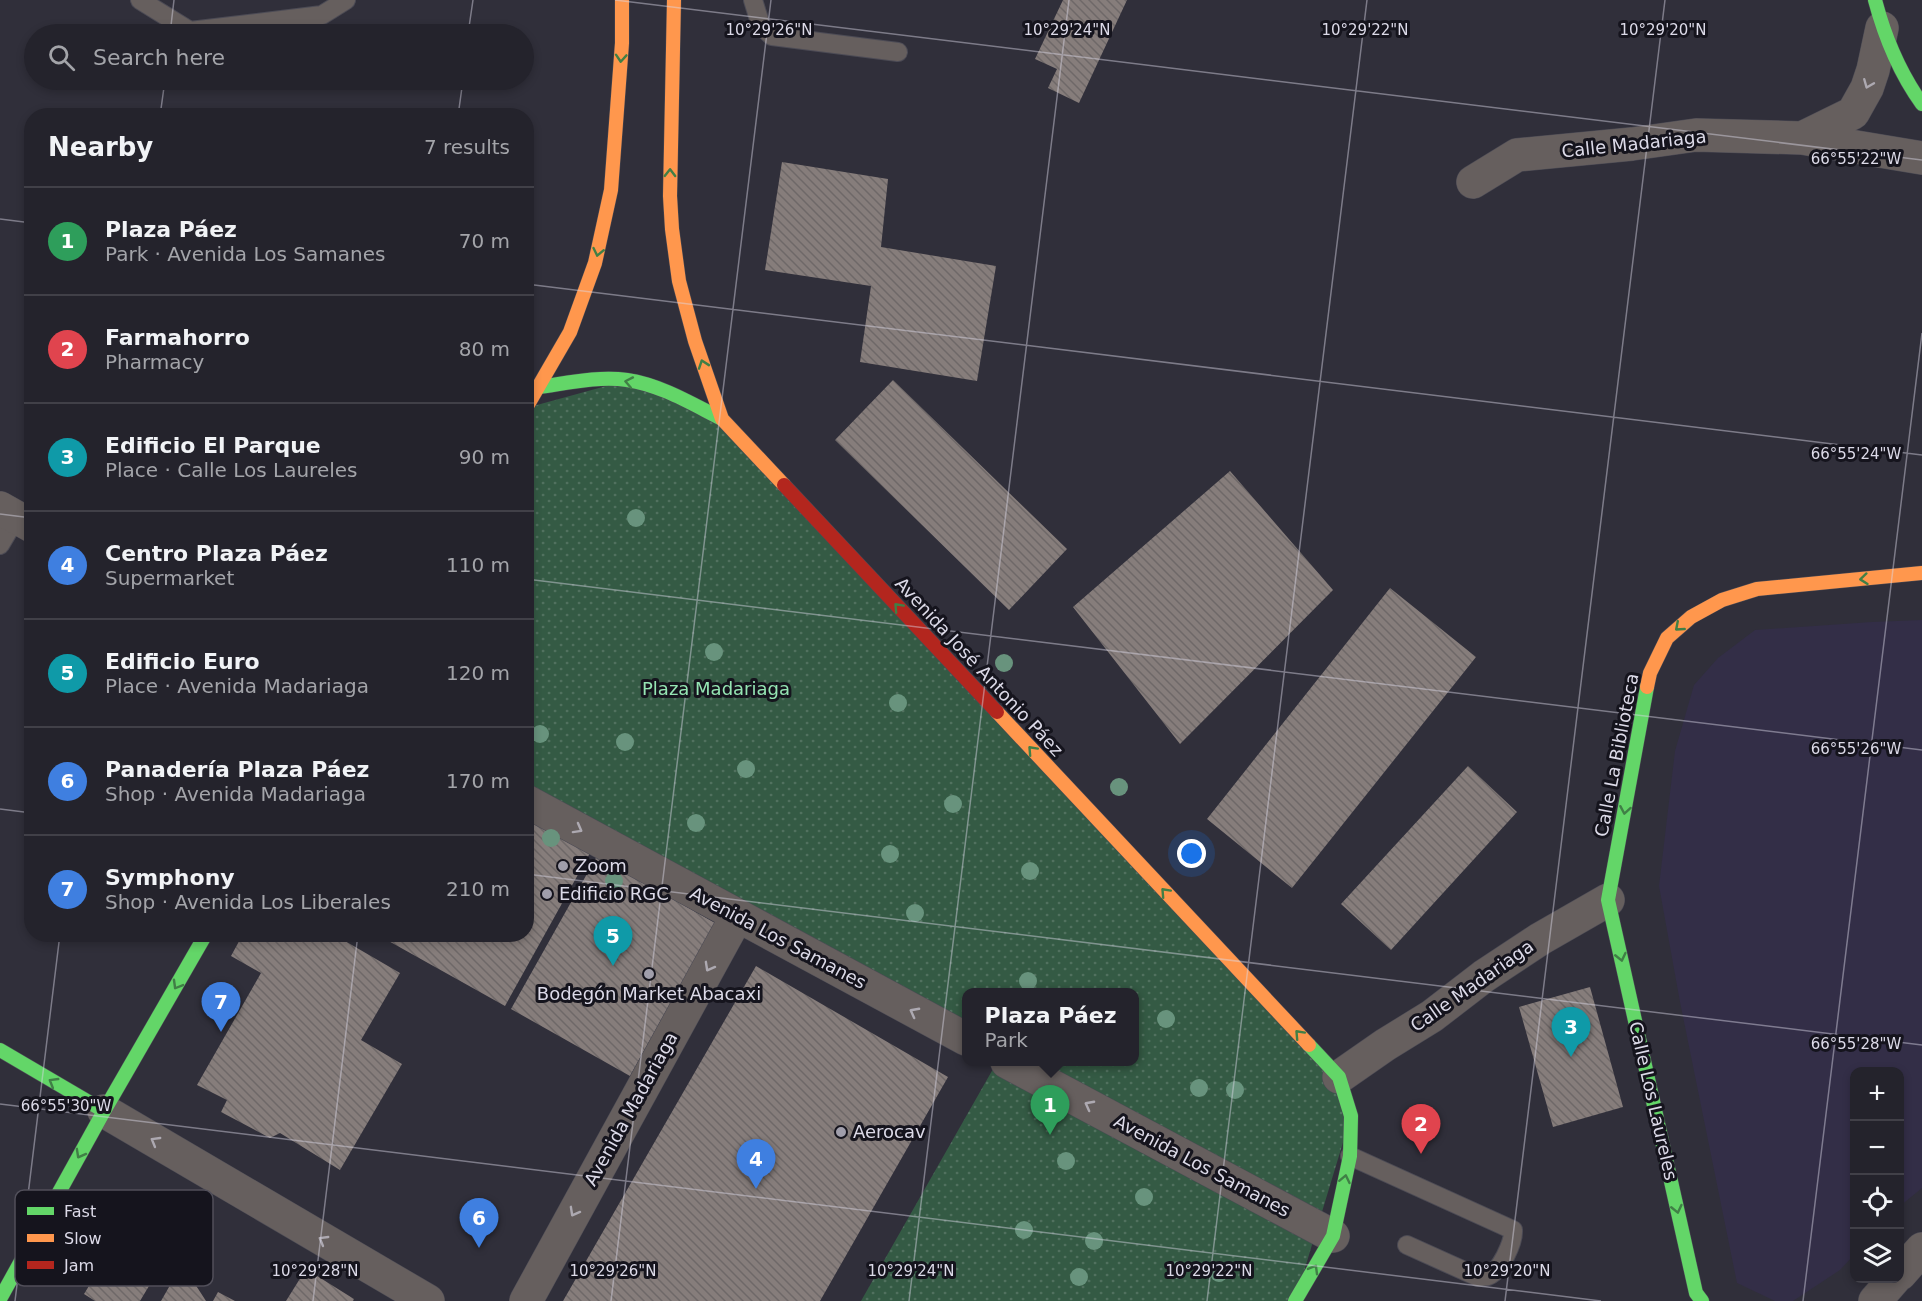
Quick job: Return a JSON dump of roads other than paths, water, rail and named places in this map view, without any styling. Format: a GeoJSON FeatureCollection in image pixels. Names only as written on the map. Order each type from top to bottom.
{"type":"FeatureCollection","features":[{"type":"Feature","properties":{"kind":"main road"},"geometry":{"type":"LineString","coordinates":[[534,395],[570,332],[592,273],[611,190],[622,43],[622,0]]}},
{"type":"Feature","properties":{"kind":"main road","name":"Avenida José Antonio Páez"},"geometry":{"type":"LineString","coordinates":[[674,0],[670,188],[675,262],[686,308],[722,419],[1339,1077],[1351,1116],[1350,1156],[1333,1236],[1295,1301]]}},
{"type":"Feature","properties":{"kind":"main road"},"geometry":{"type":"LineString","coordinates":[[1879,14],[1894,59],[1922,104]]}},
{"type":"Feature","properties":{"kind":"main road"},"geometry":{"type":"LineString","coordinates":[[539,387],[592,379],[628,380],[663,392],[722,419]]}},
{"type":"Feature","properties":{"kind":"main road","name":"Calle La Biblioteca"},"geometry":{"type":"LineString","coordinates":[[1608,900],[1650,673],[1667,638],[1691,617],[1722,600],[1756,590],[1922,573]]}},
{"type":"Feature","properties":{"kind":"main road","name":"Calle Los Laureles"},"geometry":{"type":"LineString","coordinates":[[1608,900],[1696,1293],[1702,1301]]}},
{"type":"Feature","properties":{"kind":"main road"},"geometry":{"type":"LineString","coordinates":[[60,1190],[201,942]]}},
{"type":"Feature","properties":{"kind":"main road"},"geometry":{"type":"LineString","coordinates":[[0,1050],[104,1111]]}},
{"type":"Feature","properties":{"kind":"main road"},"geometry":{"type":"LineString","coordinates":[[0,1299],[15,1272]]}},
{"type":"Feature","properties":{"kind":"street","name":"Calle Madariaga"},"geometry":{"type":"LineString","coordinates":[[1802,138],[1853,113],[1874,70],[1879,14]]}},
{"type":"Feature","properties":{"kind":"street","name":"Calle Madariaga"},"geometry":{"type":"LineString","coordinates":[[1473,182],[1517,155],[1632,144],[1696,135],[1802,138],[1922,158]]}},
{"type":"Feature","properties":{"kind":"street","name":"Avenida Los Samanes"},"geometry":{"type":"LineString","coordinates":[[534,805],[962,1037]]}},
{"type":"Feature","properties":{"kind":"street","name":"Calle Madariaga"},"geometry":{"type":"LineString","coordinates":[[1339,1077],[1432,1016],[1484,976],[1540,939],[1608,900]]}},
{"type":"Feature","properties":{"kind":"street","name":"Avenida Madariaga"},"geometry":{"type":"LineString","coordinates":[[526,1301],[737,916]]}},
{"type":"Feature","properties":{"kind":"street","name":"Avenida Los Samanes"},"geometry":{"type":"LineString","coordinates":[[1014,1066],[1333,1236]]}},
{"type":"Feature","properties":{"kind":"street"},"geometry":{"type":"LineString","coordinates":[[104,1111],[428,1301]]}},
{"type":"Feature","properties":{"kind":"street"},"geometry":{"type":"LineString","coordinates":[[1904,1269],[1922,1249]]}},
{"type":"Feature","properties":{"kind":"street"},"geometry":{"type":"LineString","coordinates":[[1875,1301],[1891,1283]]}},
{"type":"Feature","properties":{"kind":"lane"},"geometry":{"type":"LineString","coordinates":[[140,0],[179,24]]}},
{"type":"Feature","properties":{"kind":"lane"},"geometry":{"type":"LineString","coordinates":[[248,24],[322,15],[346,0]]}},
{"type":"Feature","properties":{"kind":"lane"},"geometry":{"type":"LineString","coordinates":[[753,0],[761,26],[772,36],[898,52]]}},
{"type":"Feature","properties":{"kind":"lane"},"geometry":{"type":"LineString","coordinates":[[0,545],[16,517]]}},
{"type":"Feature","properties":{"kind":"lane"},"geometry":{"type":"LineString","coordinates":[[1350,1156],[1513,1230],[1512,1244],[1495,1272],[1488,1276],[1478,1277],[1407,1245]]}},
{"type":"Feature","properties":{"kind":"place","name":"Zoom"},"geometry":{"type":"Point","coordinates":[563,866]}},
{"type":"Feature","properties":{"kind":"place","name":"Edificio RGC"},"geometry":{"type":"Point","coordinates":[547,894]}},
{"type":"Feature","properties":{"kind":"place","name":"Edificio Euro"},"geometry":{"type":"Point","coordinates":[613,966]}},
{"type":"Feature","properties":{"kind":"place","name":"Bodegón Market Abacaxi"},"geometry":{"type":"Point","coordinates":[649,974]}},
{"type":"Feature","properties":{"kind":"place","name":"Symphony"},"geometry":{"type":"Point","coordinates":[221,1032]}},
{"type":"Feature","properties":{"kind":"place","name":"Edificio El Parque"},"geometry":{"type":"Point","coordinates":[1571,1057]}},
{"type":"Feature","properties":{"kind":"place","name":"Aerocav"},"geometry":{"type":"Point","coordinates":[841,1132]}},
{"type":"Feature","properties":{"kind":"place","name":"Plaza Páez"},"geometry":{"type":"Point","coordinates":[1050,1135]}},
{"type":"Feature","properties":{"kind":"place","name":"Farmahorro"},"geometry":{"type":"Point","coordinates":[1421,1154]}},
{"type":"Feature","properties":{"kind":"place","name":"Centro Plaza Páez"},"geometry":{"type":"Point","coordinates":[756,1189]}},
{"type":"Feature","properties":{"kind":"place","name":"Panadería Plaza Páez"},"geometry":{"type":"Point","coordinates":[479,1248]}},
{"type":"Feature","properties":{"kind":"park label","name":"Plaza Madariaga"},"geometry":{"type":"Point","coordinates":[716,689]}}]}
